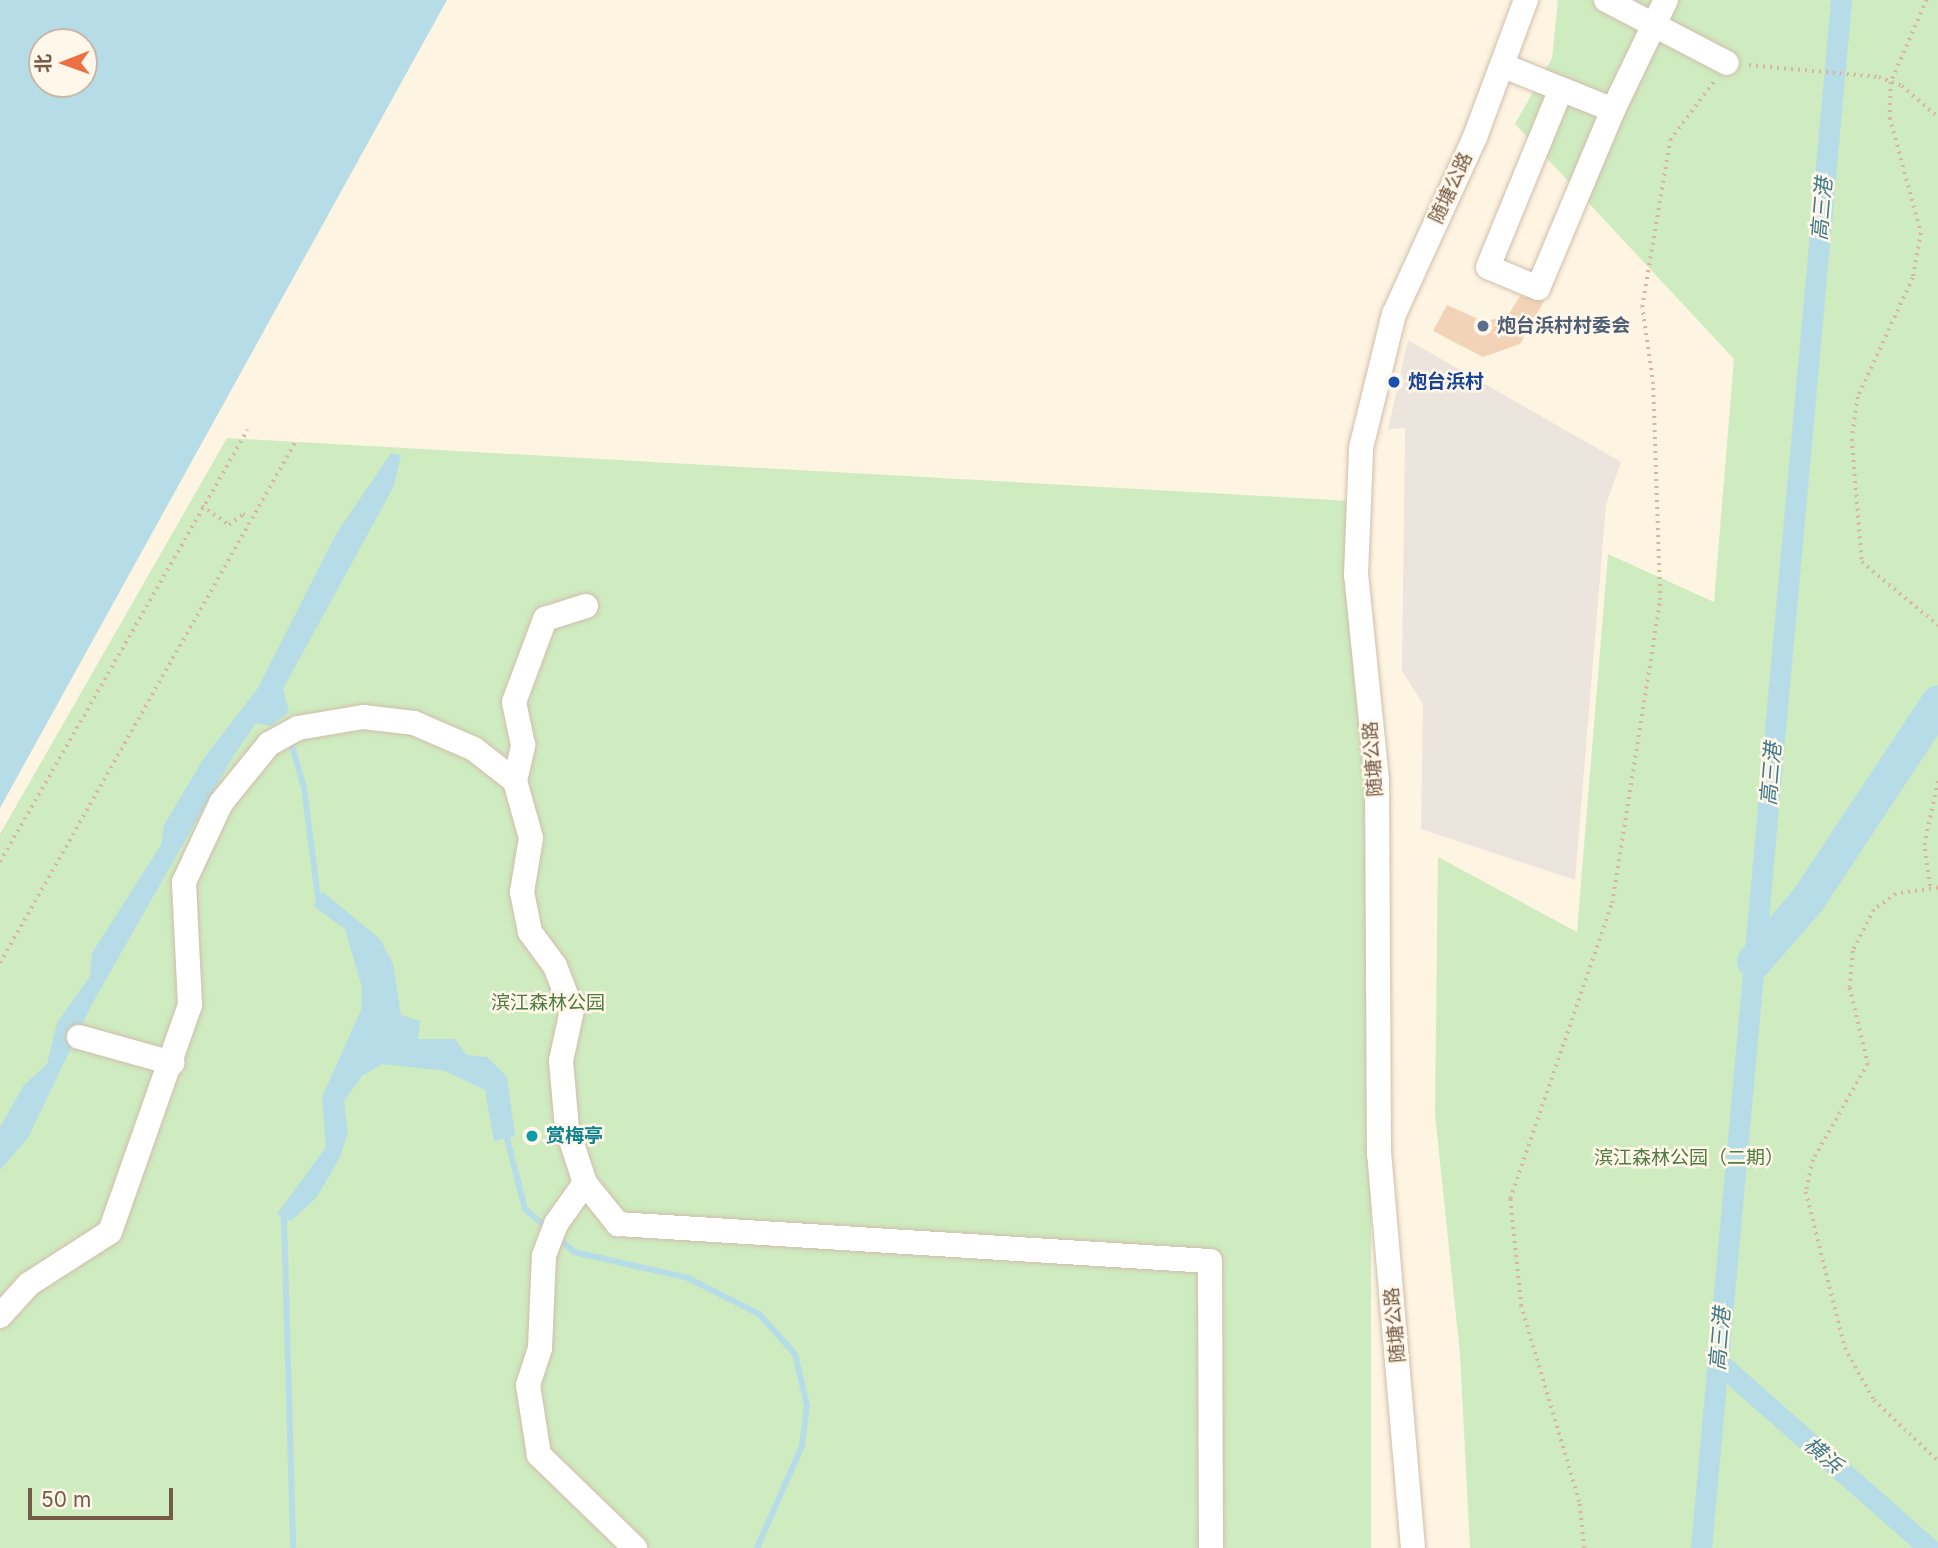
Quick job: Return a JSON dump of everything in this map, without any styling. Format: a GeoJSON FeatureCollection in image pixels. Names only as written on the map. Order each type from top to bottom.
{"type":"FeatureCollection","features":[{"type":"Feature","properties":{"kind":"street","name":"随塘公路"},"geometry":{"type":"LineString","coordinates":[[1413,1548],[1379,1155],[1377,780],[1356,575],[1361,448],[1394,314],[1504,66],[1526,0]]}},
{"type":"Feature","properties":{"kind":"street"},"geometry":{"type":"LineString","coordinates":[[1606,0],[1727,63]]}},
{"type":"Feature","properties":{"kind":"street"},"geometry":{"type":"LineString","coordinates":[[1561,89],[1488,267],[1538,288],[1613,110],[1666,0]]}},
{"type":"Feature","properties":{"kind":"street"},"geometry":{"type":"LineString","coordinates":[[1504,66],[1613,110]]}},
{"type":"Feature","properties":{"kind":"street"},"geometry":{"type":"LineString","coordinates":[[586,606],[544,619],[514,702],[523,745],[515,781],[531,838],[522,892],[530,932],[555,966],[572,1010],[561,1061],[567,1128],[585,1183],[618,1224],[1210,1261],[1212,1548]]}},
{"type":"Feature","properties":{"kind":"street"},"geometry":{"type":"LineString","coordinates":[[0,1316],[29,1284],[110,1232],[172,1063],[190,1005],[184,882],[221,803],[269,744],[298,728],[363,717],[414,723],[474,749],[515,781]]}},
{"type":"Feature","properties":{"kind":"street"},"geometry":{"type":"LineString","coordinates":[[79,1037],[172,1063]]}},
{"type":"Feature","properties":{"kind":"street"},"geometry":{"type":"LineString","coordinates":[[585,1183],[556,1224],[544,1256],[540,1348],[528,1385],[539,1455],[635,1548]]}},
{"type":"Feature","properties":{"kind":"path"},"geometry":{"type":"LineString","coordinates":[[1927,0],[1891,82],[1890,118],[1921,233],[1913,278],[1858,397],[1852,439],[1862,562],[1914,608],[1938,625]]}},
{"type":"Feature","properties":{"kind":"path"},"geometry":{"type":"LineString","coordinates":[[1584,1548],[1579,1502],[1521,1306],[1510,1199],[1612,903],[1660,600],[1653,384],[1642,307],[1670,140],[1727,63],[1879,77],[1891,82],[1938,117]]}},
{"type":"Feature","properties":{"kind":"path"},"geometry":{"type":"LineString","coordinates":[[0,862],[247,430]]}},
{"type":"Feature","properties":{"kind":"path"},"geometry":{"type":"LineString","coordinates":[[0,962],[249,517],[297,439]]}},
{"type":"Feature","properties":{"kind":"path"},"geometry":{"type":"LineString","coordinates":[[202,506],[229,525],[243,514],[249,517]]}},
{"type":"Feature","properties":{"kind":"path"},"geometry":{"type":"LineString","coordinates":[[1930,886],[1924,845],[1938,780]]}},
{"type":"Feature","properties":{"kind":"path"},"geometry":{"type":"LineString","coordinates":[[1938,888],[1930,886],[1896,894],[1874,910],[1853,951],[1850,988],[1868,1065],[1813,1160],[1806,1192],[1845,1348],[1874,1400],[1938,1461]]}},
{"type":"Feature","properties":{"kind":"shaded area"},"geometry":{"type":"Polygon","coordinates":[[[1408,340],[1621,462],[1606,505],[1575,880],[1421,829],[1423,704],[1402,671],[1405,428],[1388,429],[1408,340]]]}},
{"type":"Feature","properties":{"kind":"green space","name":"滨江森林公园（二期）"},"geometry":{"type":"Polygon","coordinates":[[[1558,0],[1938,0],[1938,1548],[1470,1548],[1460,1354],[1435,1114],[1438,857],[1577,932],[1608,554],[1714,602],[1734,359],[1515,124],[1552,58],[1558,0]]]}},
{"type":"Feature","properties":{"kind":"green space","name":"滨江森林公园"},"geometry":{"type":"Polygon","coordinates":[[[227,438],[1350,501],[1371,697],[1371,1548],[0,1548],[0,834],[227,438]]]}},
{"type":"Feature","properties":{"kind":"water"},"geometry":{"type":"Polygon","coordinates":[[[0,0],[447,0],[0,808],[0,0]]]}},
{"type":"Feature","properties":{"kind":"water"},"geometry":{"type":"Polygon","coordinates":[[[391,453],[401,455],[394,486],[283,689],[289,712],[271,726],[256,723],[231,760],[92,1004],[28,1138],[0,1170],[0,1127],[24,1085],[47,1064],[57,1023],[90,976],[92,953],[161,845],[164,825],[204,758],[258,688],[336,534],[391,453]]]}},
{"type":"Feature","properties":{"kind":"water"},"geometry":{"type":"Polygon","coordinates":[[[323,892],[380,939],[393,964],[401,1015],[420,1021],[418,1039],[455,1039],[467,1055],[487,1057],[507,1077],[515,1136],[494,1141],[485,1090],[445,1071],[382,1064],[362,1076],[344,1101],[348,1132],[340,1157],[317,1197],[291,1221],[277,1214],[326,1147],[322,1097],[361,1010],[362,988],[345,929],[313,906],[323,892]]]}},
{"type":"Feature","properties":{"kind":"building","name":"炮台浜村村委会"},"geometry":{"type":"Polygon","coordinates":[[[1520,296],[1544,301],[1520,344],[1483,357],[1433,331],[1447,305],[1485,322],[1509,314],[1520,296]]]}},
{"type":"Feature","properties":{"kind":"waterway","name":"高三港"},"geometry":{"type":"LineString","coordinates":[[1701,1548],[1841,0]]}},
{"type":"Feature","properties":{"kind":"waterway"},"geometry":{"type":"LineString","coordinates":[[1754,961],[1807,900],[1938,702]]}},
{"type":"Feature","properties":{"kind":"waterway"},"geometry":{"type":"LineString","coordinates":[[290,739],[304,788],[318,898]]}},
{"type":"Feature","properties":{"kind":"waterway"},"geometry":{"type":"LineString","coordinates":[[507,1138],[525,1209],[547,1228]]}},
{"type":"Feature","properties":{"kind":"waterway"},"geometry":{"type":"LineString","coordinates":[[284,1218],[293,1548]]}},
{"type":"Feature","properties":{"kind":"waterway"},"geometry":{"type":"LineString","coordinates":[[558,1238],[574,1252],[688,1278],[759,1314],[795,1354],[807,1405],[802,1446],[757,1548]]}},
{"type":"Feature","properties":{"kind":"waterway","name":"横浜"},"geometry":{"type":"LineString","coordinates":[[1718,1362],[1929,1548]]}},
{"type":"Feature","properties":{"kind":"place","name":"炮台浜村村委会"},"geometry":{"type":"Point","coordinates":[1483,326]}},
{"type":"Feature","properties":{"kind":"place","name":"炮台浜村"},"geometry":{"type":"Point","coordinates":[1394,382]}},
{"type":"Feature","properties":{"kind":"place","name":"赏梅亭"},"geometry":{"type":"Point","coordinates":[532,1136]}}]}
